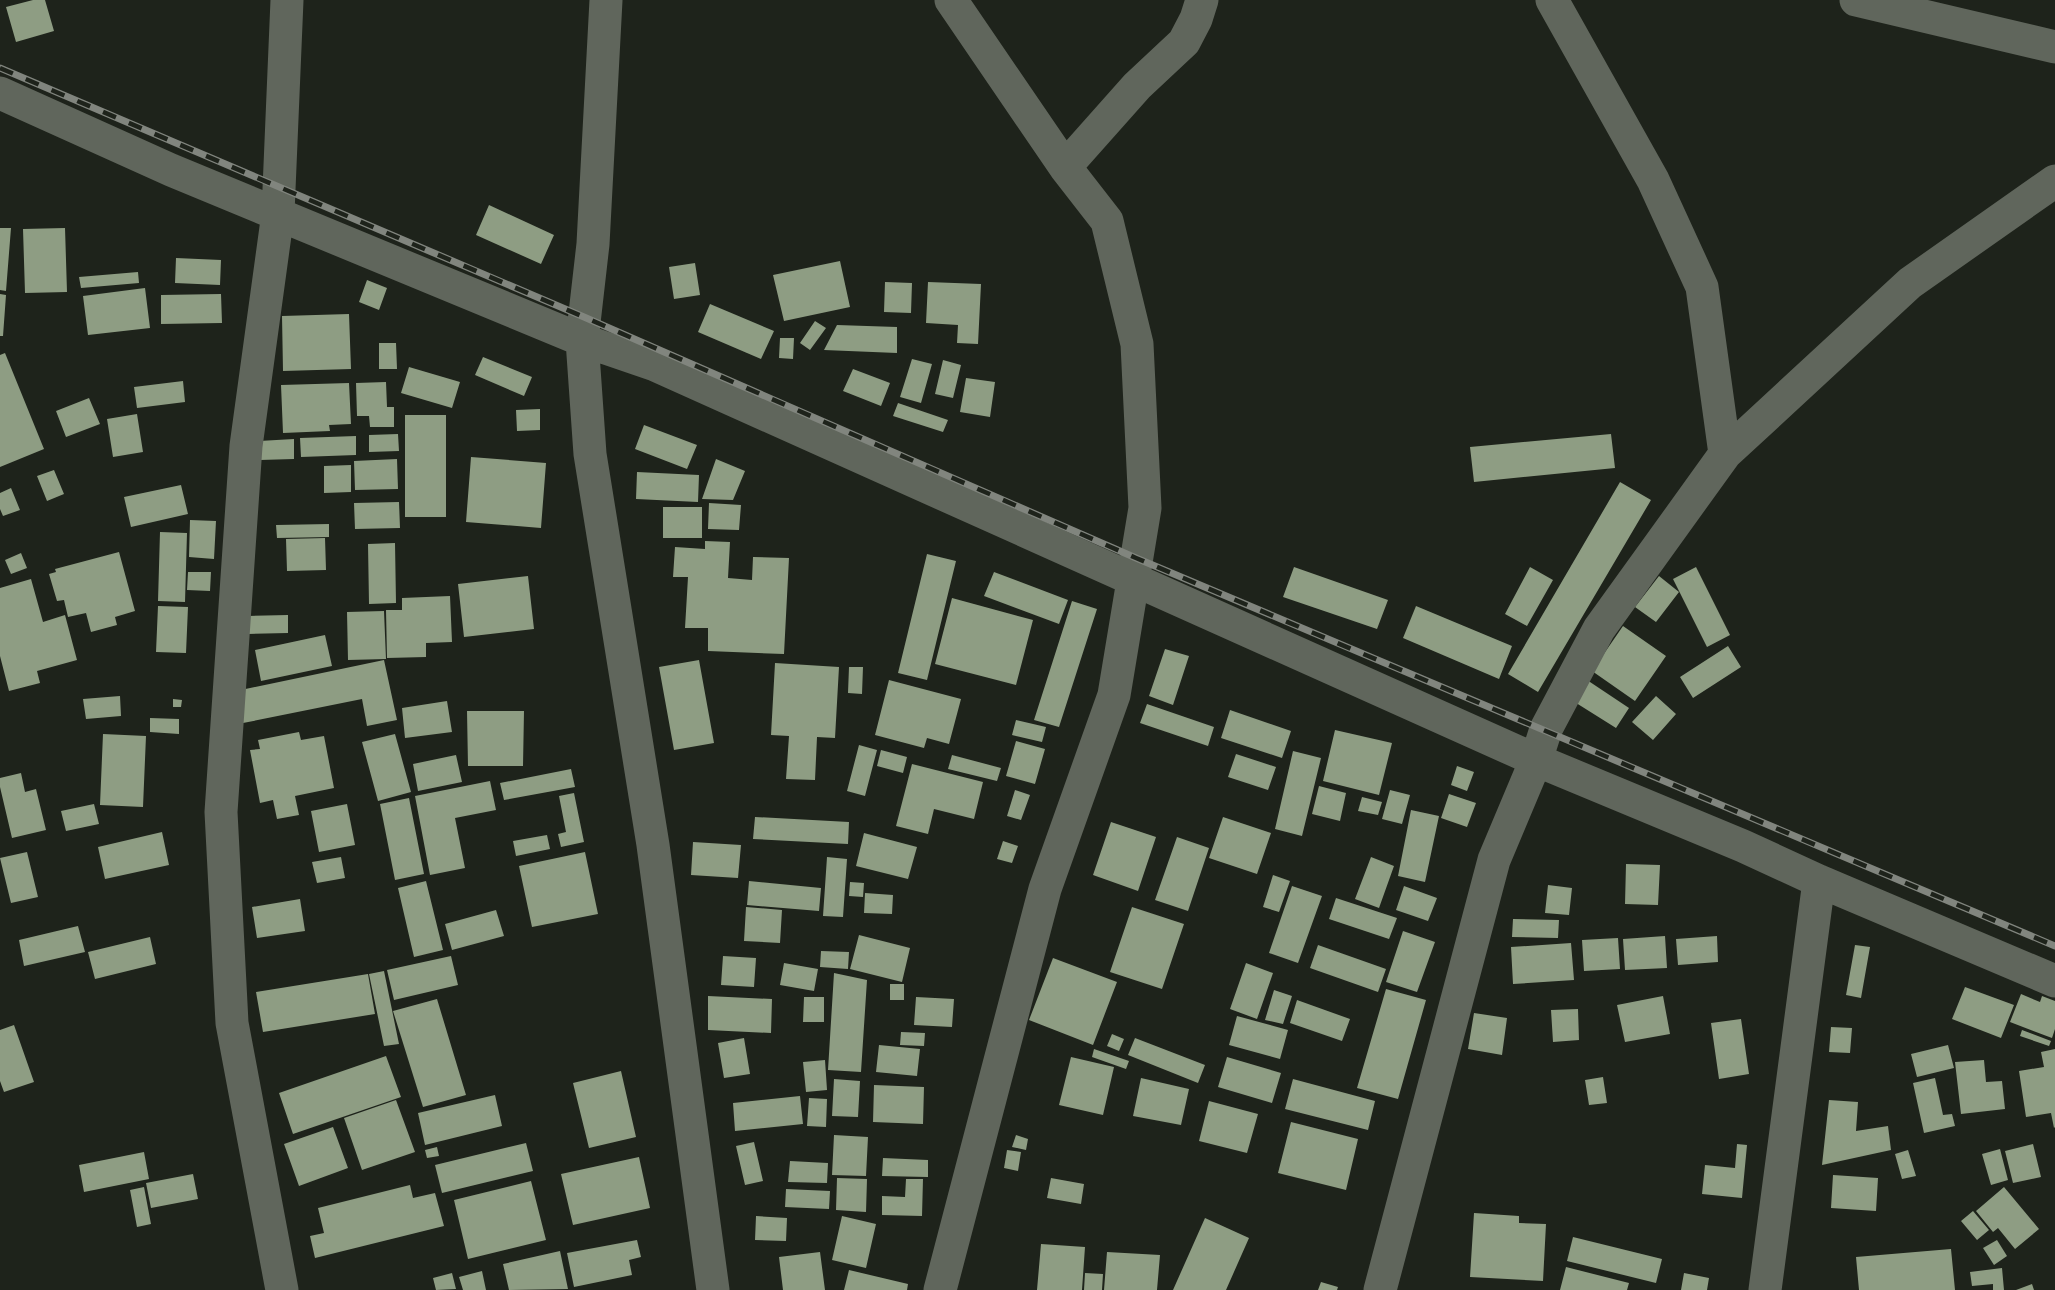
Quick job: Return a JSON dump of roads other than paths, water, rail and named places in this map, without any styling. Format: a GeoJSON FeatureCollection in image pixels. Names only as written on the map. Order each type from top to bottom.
{"type":"FeatureCollection","features":[{"type":"Feature","properties":{"kind":"street"},"geometry":{"type":"LineString","coordinates":[[282,1290],[232,1023],[220,812],[246,446],[278,213],[288,0]]}},
{"type":"Feature","properties":{"kind":"street"},"geometry":{"type":"LineString","coordinates":[[606,0],[593,244],[582,340],[590,454],[653,846],[713,1290]]}},
{"type":"Feature","properties":{"kind":"street"},"geometry":{"type":"LineString","coordinates":[[940,1290],[1045,889],[1114,695],[1145,508],[1137,344],[1107,221],[1065,167],[951,0]]}},
{"type":"Feature","properties":{"kind":"street"},"geometry":{"type":"LineString","coordinates":[[1065,167],[1137,87],[1184,42],[1196,19],[1202,0]]}},
{"type":"Feature","properties":{"kind":"street"},"geometry":{"type":"LineString","coordinates":[[1552,0],[1653,180],[1702,287],[1725,454]]}},
{"type":"Feature","properties":{"kind":"street"},"geometry":{"type":"LineString","coordinates":[[1856,0],[2055,47]]}},
{"type":"Feature","properties":{"kind":"street"},"geometry":{"type":"LineString","coordinates":[[0,93],[171,170],[582,340],[655,364],[1536,760],[1743,846],[1819,881],[2055,981]]}},
{"type":"Feature","properties":{"kind":"street"},"geometry":{"type":"LineString","coordinates":[[1380,1290],[1494,860],[1536,760],[1546,729],[1599,629],[1725,454],[1910,283],[2055,181]]}},
{"type":"Feature","properties":{"kind":"street"},"geometry":{"type":"LineString","coordinates":[[1765,1290],[1819,881]]}},
{"type":"Feature","properties":{"kind":"railway"},"geometry":{"type":"LineString","coordinates":[[0,68],[584,317],[1136,558],[2055,946]]}}]}
